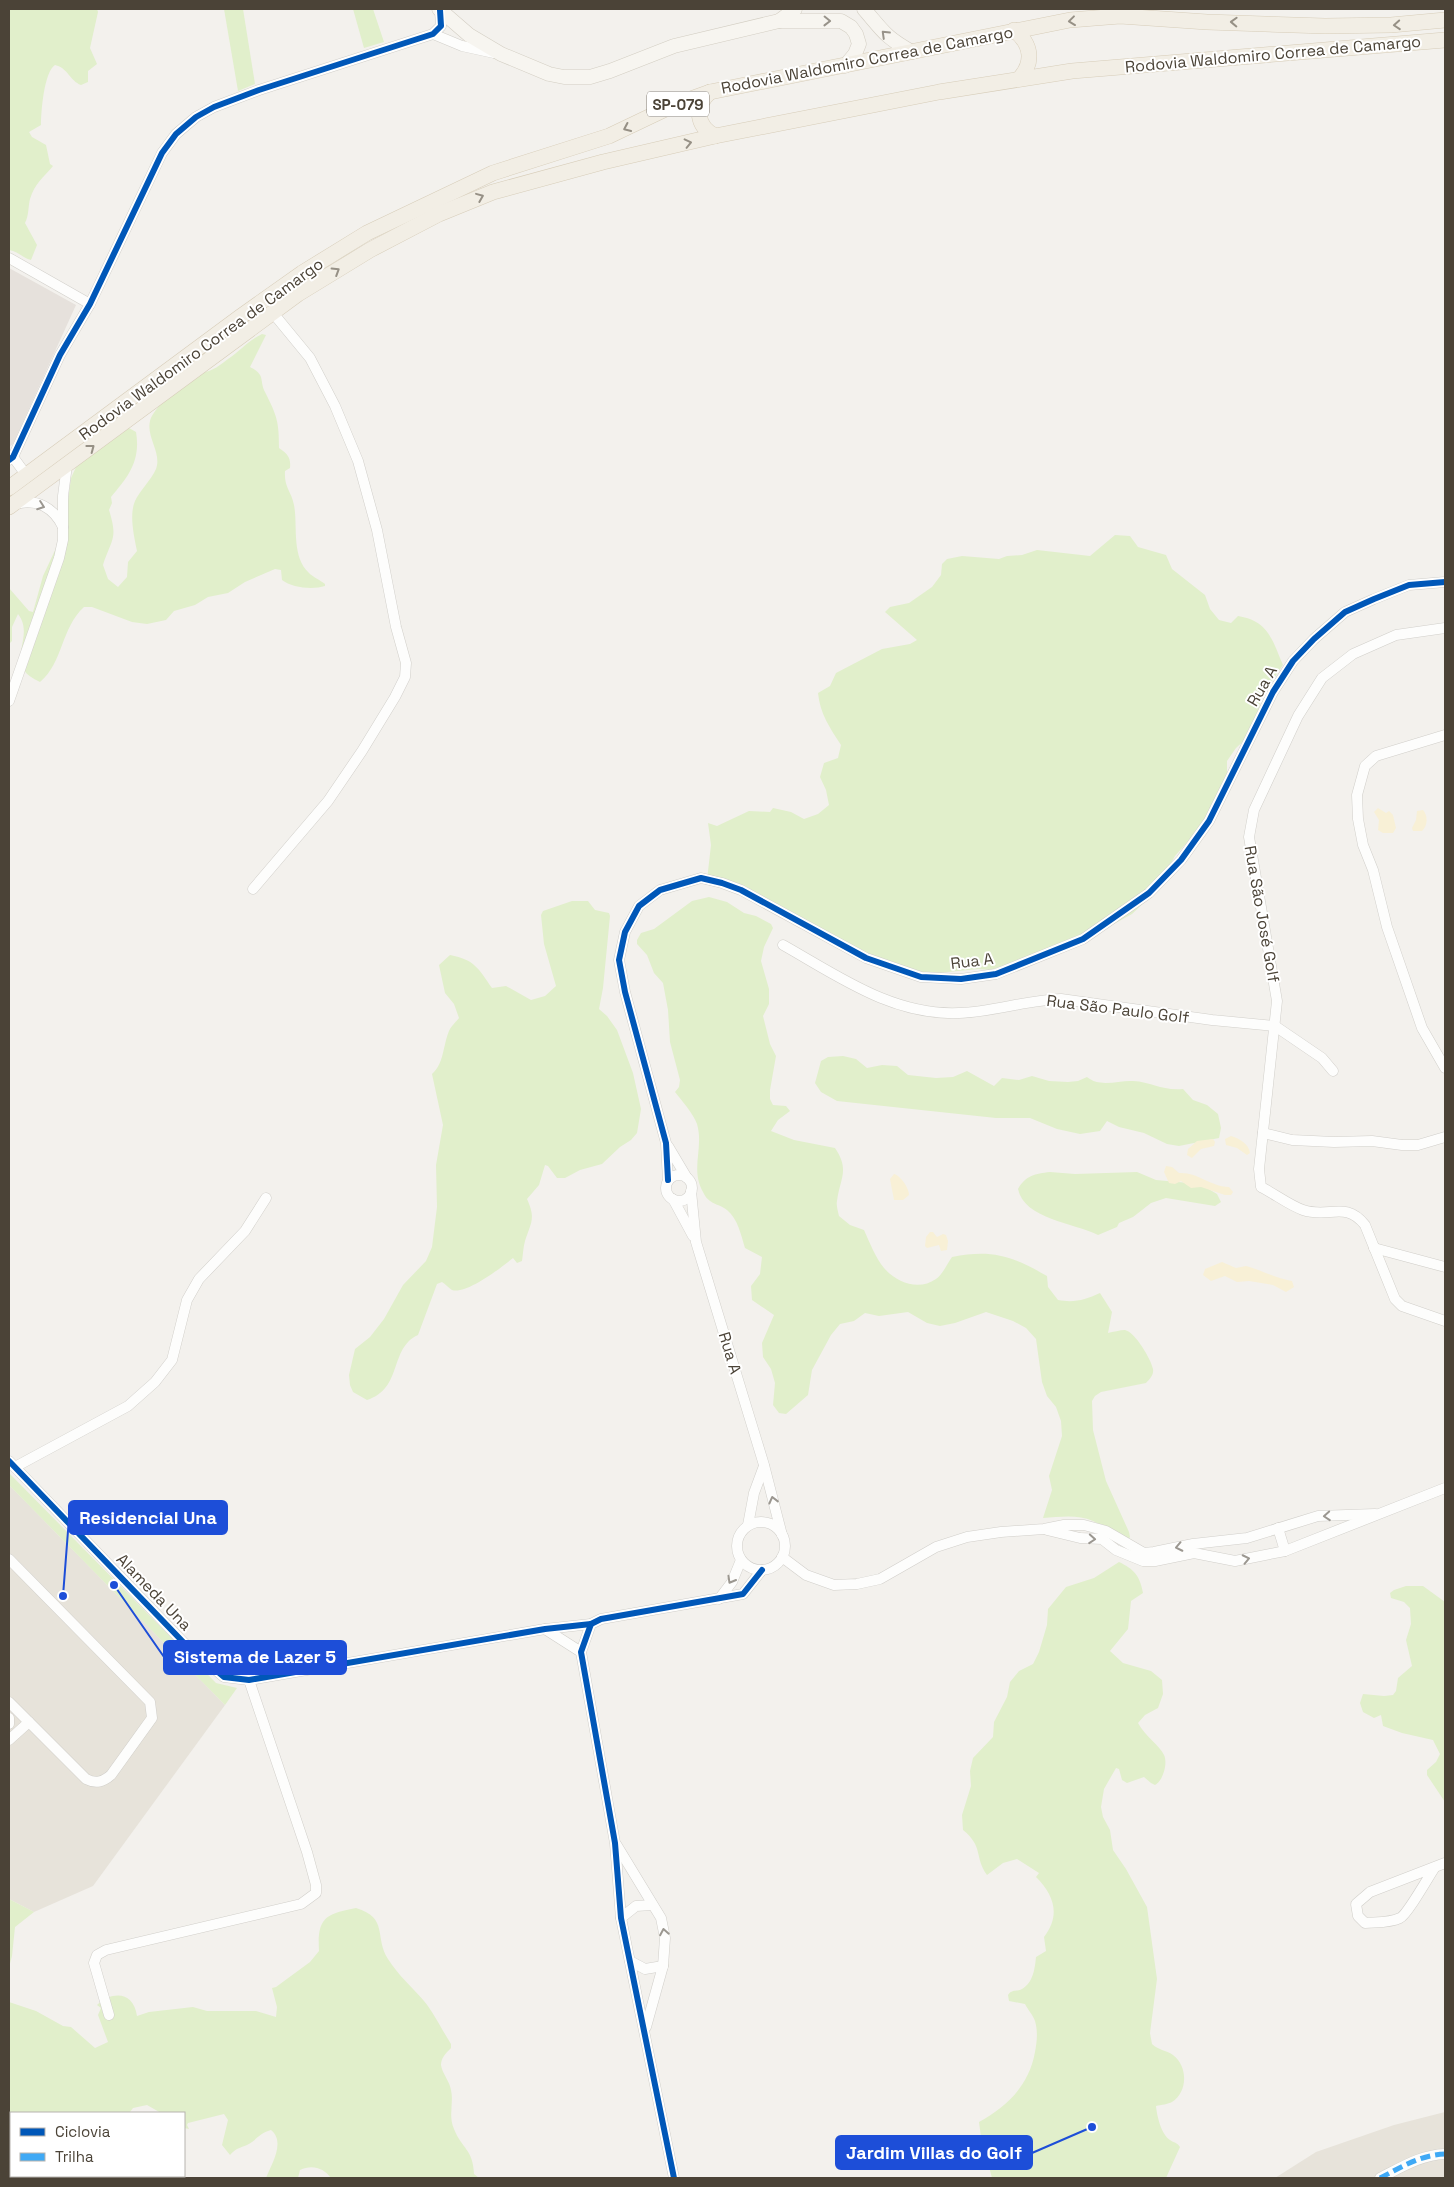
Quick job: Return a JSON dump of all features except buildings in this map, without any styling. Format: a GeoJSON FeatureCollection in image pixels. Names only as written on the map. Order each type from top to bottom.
{"type":"FeatureCollection","features":[{"type":"Feature","properties":{"kind":"main road","name":"Rodovia Waldomiro Correa de Camargo"},"geometry":{"type":"LineString","coordinates":[[9,488],[240,316],[302,273],[367,233],[493,172],[609,136],[674,106],[710,92],[1070,20],[1120,16],[1206,22],[1325,26],[1391,25],[1445,20]]}},
{"type":"Feature","properties":{"kind":"main road"},"geometry":{"type":"LineString","coordinates":[[1014,30],[1022,36],[1030,54],[1025,72],[1018,79]]}},
{"type":"Feature","properties":{"kind":"main road","name":"Rodovia Waldomiro Correa de Camargo"},"geometry":{"type":"LineString","coordinates":[[9,508],[298,294],[370,250],[439,214],[484,196],[602,162],[715,136],[939,92],[1018,79],[1072,71],[1445,40]]}},
{"type":"Feature","properties":{"kind":"main road"},"geometry":{"type":"LineString","coordinates":[[710,92],[700,104],[700,120],[703,127],[715,136]]}},
{"type":"Feature","properties":{"kind":"street"},"geometry":{"type":"LineString","coordinates":[[778,21],[795,9]]}},
{"type":"Feature","properties":{"kind":"street"},"geometry":{"type":"LineString","coordinates":[[864,9],[880,30],[892,41],[912,52]]}},
{"type":"Feature","properties":{"kind":"street"},"geometry":{"type":"LineString","coordinates":[[440,10],[469,35],[501,54],[549,74],[564,77],[590,77],[674,46],[778,21],[841,21],[851,27],[856,34],[859,44],[855,54],[845,66]]}},
{"type":"Feature","properties":{"kind":"street"},"geometry":{"type":"LineString","coordinates":[[27,476],[11,458],[60,355],[90,304],[162,153],[176,134],[196,117],[214,107],[259,90],[434,34],[441,26],[440,10]]}},
{"type":"Feature","properties":{"kind":"street"},"geometry":{"type":"LineString","coordinates":[[434,34],[462,46],[501,54]]}},
{"type":"Feature","properties":{"kind":"street"},"geometry":{"type":"LineString","coordinates":[[9,258],[90,304]]}},
{"type":"Feature","properties":{"kind":"street"},"geometry":{"type":"LineString","coordinates":[[253,889],[328,800],[356,760],[405,677],[406,663],[396,627],[377,530],[358,461],[336,406],[310,358],[273,313]]}},
{"type":"Feature","properties":{"kind":"street"},"geometry":{"type":"LineString","coordinates":[[9,701],[59,558],[64,528],[63,496],[67,465]]}},
{"type":"Feature","properties":{"kind":"street"},"geometry":{"type":"LineString","coordinates":[[9,508],[30,502],[41,504],[59,518],[64,528]]}},
{"type":"Feature","properties":{"kind":"street","name":"Rua A"},"geometry":{"type":"LineString","coordinates":[[782,1535],[764,1465],[696,1242],[673,1199],[667,1193],[666,1143],[625,992],[619,960],[625,932],[639,906],[660,890],[701,878],[741,890],[866,958],[912,974],[961,980],[996,974],[1083,939],[1149,893],[1181,860],[1209,821],[1273,692],[1293,661],[1326,628],[1345,612],[1408,585],[1445,582]]}},
{"type":"Feature","properties":{"kind":"street","name":"Rua São José Golf"},"geometry":{"type":"LineString","coordinates":[[1374,1245],[1365,1225],[1357,1215],[1348,1212],[1317,1214],[1302,1210],[1261,1187],[1259,1169],[1277,1002],[1249,837],[1254,810],[1298,716],[1322,678],[1353,654],[1396,635],[1445,628]]}},
{"type":"Feature","properties":{"kind":"street"},"geometry":{"type":"LineString","coordinates":[[1445,735],[1376,756],[1365,766],[1358,803],[1358,819],[1363,845],[1375,875],[1387,926],[1424,1034],[1445,1068]]}},
{"type":"Feature","properties":{"kind":"street","name":"Rua São Paulo Golf"},"geometry":{"type":"LineString","coordinates":[[783,945],[878,998],[926,1011],[958,1013],[1018,1003],[1061,999],[1212,1020],[1275,1026],[1322,1058],[1332,1071]]}},
{"type":"Feature","properties":{"kind":"street"},"geometry":{"type":"LineString","coordinates":[[1263,1133],[1292,1140],[1334,1142],[1372,1140],[1402,1145],[1418,1145],[1445,1137]]}},
{"type":"Feature","properties":{"kind":"street","name":"Rua A"},"geometry":{"type":"LineString","coordinates":[[666,1143],[692,1187],[696,1242]]}},
{"type":"Feature","properties":{"kind":"street"},"geometry":{"type":"LineString","coordinates":[[668,1180],[676,1175],[688,1179]]}},
{"type":"Feature","properties":{"kind":"street"},"geometry":{"type":"LineString","coordinates":[[673,1199],[686,1198],[691,1191]]}},
{"type":"Feature","properties":{"kind":"street"},"geometry":{"type":"LineString","coordinates":[[12,1464],[128,1406],[156,1382],[172,1360],[187,1300],[199,1279],[246,1231],[266,1198]]}},
{"type":"Feature","properties":{"kind":"street"},"geometry":{"type":"LineString","coordinates":[[1374,1245],[1445,1267]]}},
{"type":"Feature","properties":{"kind":"street"},"geometry":{"type":"LineString","coordinates":[[1374,1245],[1395,1299],[1402,1306],[1445,1321]]}},
{"type":"Feature","properties":{"kind":"street","name":"Alameda Una"},"geometry":{"type":"LineString","coordinates":[[12,1464],[185,1644],[224,1677],[249,1680],[545,1629],[591,1624],[601,1619],[719,1599],[743,1594],[762,1570]]}},
{"type":"Feature","properties":{"kind":"street"},"geometry":{"type":"LineString","coordinates":[[748,1525],[763,1522],[771,1524],[782,1535],[784,1542],[782,1557],[770,1568],[754,1570],[741,1560],[736,1545],[738,1536],[748,1525],[754,1493],[764,1465]]}},
{"type":"Feature","properties":{"kind":"street"},"geometry":{"type":"LineString","coordinates":[[1044,1529],[1080,1538],[1102,1540],[1116,1550],[1142,1562],[1194,1553],[1235,1561],[1285,1551],[1445,1488]]}},
{"type":"Feature","properties":{"kind":"street"},"geometry":{"type":"LineString","coordinates":[[782,1557],[806,1575],[834,1585],[857,1584],[880,1579],[936,1547],[967,1537],[1001,1532],[1044,1529],[1064,1525],[1084,1525],[1106,1531],[1144,1553],[1194,1544],[1247,1538],[1318,1516],[1375,1514]]}},
{"type":"Feature","properties":{"kind":"street"},"geometry":{"type":"LineString","coordinates":[[1278,1528],[1285,1551]]}},
{"type":"Feature","properties":{"kind":"street"},"geometry":{"type":"LineString","coordinates":[[9,1559],[150,1702],[152,1718],[111,1775],[102,1781],[96,1782],[86,1779],[9,1702]]}},
{"type":"Feature","properties":{"kind":"street"},"geometry":{"type":"LineString","coordinates":[[719,1599],[732,1582],[741,1560]]}},
{"type":"Feature","properties":{"kind":"street"},"geometry":{"type":"LineString","coordinates":[[591,1624],[581,1652],[615,1843],[621,1918],[674,2178]]}},
{"type":"Feature","properties":{"kind":"street"},"geometry":{"type":"LineString","coordinates":[[545,1629],[581,1652]]}},
{"type":"Feature","properties":{"kind":"street"},"geometry":{"type":"LineString","coordinates":[[109,2015],[94,1963],[97,1955],[106,1950],[301,1904],[316,1893],[307,1852],[249,1680]]}},
{"type":"Feature","properties":{"kind":"street"},"geometry":{"type":"LineString","coordinates":[[9,1718],[9,1724]]}},
{"type":"Feature","properties":{"kind":"street"},"geometry":{"type":"LineString","coordinates":[[9,1740],[29,1722]]}},
{"type":"Feature","properties":{"kind":"street"},"geometry":{"type":"LineString","coordinates":[[615,1843],[661,1918],[666,1938],[663,1966],[645,2030]]}},
{"type":"Feature","properties":{"kind":"street"},"geometry":{"type":"LineString","coordinates":[[1440,1865],[1401,1918],[1386,1922],[1365,1923],[1358,1916],[1356,1904],[1370,1892],[1440,1865]]}},
{"type":"Feature","properties":{"kind":"street"},"geometry":{"type":"LineString","coordinates":[[621,1918],[636,1906],[652,1905]]}},
{"type":"Feature","properties":{"kind":"street"},"geometry":{"type":"LineString","coordinates":[[630,1961],[645,1970],[663,1966]]}},
{"type":"Feature","properties":{"kind":"street"},"geometry":{"type":"LineString","coordinates":[[1380,2178],[1413,2160],[1430,2155],[1445,2154]]}},
{"type":"Feature","properties":{"kind":"shaded area"},"geometry":{"type":"Polygon","coordinates":[[[9,268],[76,305],[13,444],[9,447],[9,268]]]}},
{"type":"Feature","properties":{"kind":"shaded area"},"geometry":{"type":"Polygon","coordinates":[[[9,1485],[225,1705],[93,1886],[34,1912],[9,1899],[9,1485]]]}},
{"type":"Feature","properties":{"kind":"shaded area"},"geometry":{"type":"Polygon","coordinates":[[[1445,2112],[1445,2178],[1275,2178],[1316,2152],[1394,2125],[1445,2112]]]}},
{"type":"Feature","properties":{"kind":"green space"},"geometry":{"type":"Polygon","coordinates":[[[9,9],[97,9],[98,12],[90,48],[97,64],[88,71],[88,82],[81,85],[77,83],[63,69],[55,65],[51,69],[46,84],[41,125],[29,132],[32,137],[46,145],[50,164],[53,166],[37,185],[30,199],[25,223],[37,245],[31,260],[9,250],[9,9]]]}},
{"type":"Feature","properties":{"kind":"green space"},"geometry":{"type":"Polygon","coordinates":[[[224,9],[243,9],[255,84],[238,91],[224,9]]]}},
{"type":"Feature","properties":{"kind":"green space"},"geometry":{"type":"Polygon","coordinates":[[[353,9],[373,9],[384,42],[364,48],[353,9]]]}},
{"type":"Feature","properties":{"kind":"green space"},"geometry":{"type":"Polygon","coordinates":[[[262,334],[266,335],[250,367],[260,375],[263,388],[276,419],[279,448],[287,454],[290,462],[290,468],[285,471],[285,477],[294,505],[297,550],[303,566],[325,586],[309,588],[291,585],[282,580],[281,570],[275,569],[245,582],[228,593],[208,597],[195,605],[174,611],[166,620],[147,624],[132,622],[92,607],[84,607],[76,615],[48,674],[40,682],[28,675],[22,668],[20,659],[24,632],[23,623],[18,614],[12,627],[12,641],[9,644],[9,588],[29,611],[33,612],[43,576],[65,524],[71,478],[77,465],[129,428],[136,432],[137,452],[135,460],[128,475],[111,497],[112,503],[109,510],[113,527],[113,538],[103,565],[108,579],[118,587],[127,577],[128,562],[137,551],[133,532],[133,507],[139,494],[156,469],[157,457],[149,427],[152,416],[169,395],[189,377],[196,373],[207,372],[216,367],[262,334]]]}},
{"type":"Feature","properties":{"kind":"green space"},"geometry":{"type":"Polygon","coordinates":[[[1115,535],[1130,536],[1138,547],[1166,555],[1172,569],[1205,595],[1210,609],[1219,620],[1231,623],[1238,616],[1257,622],[1268,633],[1283,665],[1261,697],[1259,709],[1262,714],[1248,737],[1236,748],[1227,761],[1227,775],[1205,822],[1175,856],[1154,893],[1132,914],[1094,935],[991,970],[978,969],[938,973],[913,972],[894,968],[761,898],[707,880],[711,845],[708,823],[717,826],[749,811],[770,812],[773,808],[791,812],[804,819],[818,814],[829,805],[826,790],[820,777],[824,763],[838,758],[841,745],[823,714],[818,693],[830,686],[836,673],[882,649],[910,644],[917,640],[885,612],[890,607],[909,603],[932,587],[941,575],[942,564],[947,559],[962,556],[999,559],[1037,550],[1090,556],[1115,535]]]}},
{"type":"Feature","properties":{"kind":"green space"},"geometry":{"type":"Polygon","coordinates":[[[709,897],[727,902],[744,913],[756,916],[771,924],[773,928],[764,947],[761,961],[769,989],[769,1004],[763,1016],[770,1044],[776,1056],[770,1099],[773,1105],[786,1106],[790,1111],[778,1120],[771,1131],[794,1140],[835,1148],[840,1156],[843,1168],[837,1203],[839,1216],[850,1225],[864,1230],[875,1255],[884,1268],[895,1278],[916,1285],[929,1283],[936,1279],[943,1272],[952,1257],[990,1254],[1012,1259],[1047,1276],[1048,1287],[1058,1300],[1079,1300],[1100,1293],[1112,1312],[1108,1333],[1125,1330],[1142,1346],[1153,1369],[1149,1380],[1146,1383],[1101,1392],[1092,1401],[1093,1430],[1106,1481],[1129,1532],[1130,1537],[1127,1542],[1093,1521],[1081,1517],[1043,1518],[1052,1490],[1049,1476],[1062,1436],[1061,1421],[1056,1407],[1047,1396],[1042,1382],[1036,1339],[1026,1328],[1013,1321],[986,1312],[940,1326],[927,1323],[908,1312],[879,1316],[865,1313],[854,1321],[840,1324],[831,1335],[812,1370],[808,1395],[786,1414],[779,1413],[773,1405],[775,1383],[771,1369],[763,1357],[762,1343],[774,1315],[752,1300],[751,1286],[760,1274],[762,1257],[745,1248],[734,1218],[727,1210],[711,1202],[705,1196],[699,1183],[697,1167],[699,1133],[693,1116],[675,1092],[679,1087],[680,1080],[670,1042],[668,1010],[663,983],[654,973],[647,955],[637,944],[641,933],[654,929],[692,901],[709,897]]]}},
{"type":"Feature","properties":{"kind":"green space"},"geometry":{"type":"Polygon","coordinates":[[[572,901],[588,901],[595,910],[609,913],[610,916],[603,988],[599,1009],[607,1016],[617,1030],[633,1073],[641,1109],[637,1133],[602,1164],[580,1170],[565,1178],[557,1178],[548,1166],[545,1165],[539,1185],[527,1199],[532,1220],[524,1244],[522,1261],[517,1263],[513,1258],[484,1279],[466,1288],[452,1290],[442,1282],[437,1284],[418,1335],[409,1341],[403,1349],[386,1387],[378,1395],[367,1400],[353,1392],[350,1385],[349,1375],[355,1349],[370,1337],[384,1319],[403,1285],[426,1261],[432,1247],[437,1207],[436,1165],[443,1125],[432,1074],[441,1060],[450,1029],[459,1018],[454,1004],[445,993],[439,965],[450,955],[465,959],[475,966],[492,988],[506,986],[531,1000],[545,996],[556,986],[544,944],[541,915],[543,911],[572,901]]]}},
{"type":"Feature","properties":{"kind":"green space"},"geometry":{"type":"Polygon","coordinates":[[[843,1056],[856,1059],[867,1068],[882,1065],[897,1066],[908,1075],[936,1078],[953,1077],[967,1071],[994,1086],[1002,1078],[1019,1080],[1032,1076],[1049,1081],[1068,1082],[1078,1081],[1087,1077],[1104,1083],[1133,1081],[1169,1089],[1183,1089],[1193,1100],[1207,1105],[1218,1114],[1221,1128],[1219,1138],[1179,1146],[1167,1144],[1144,1133],[1119,1127],[1107,1121],[1100,1131],[1080,1134],[1057,1129],[1030,1118],[996,1118],[837,1101],[821,1092],[815,1083],[821,1061],[828,1057],[843,1056]]]}},
{"type":"Feature","properties":{"kind":"green space"},"geometry":{"type":"Polygon","coordinates":[[[1050,1172],[1075,1174],[1137,1172],[1156,1180],[1200,1184],[1217,1194],[1221,1202],[1215,1206],[1166,1198],[1151,1203],[1133,1217],[1119,1223],[1117,1227],[1098,1235],[1040,1214],[1022,1199],[1018,1189],[1024,1181],[1035,1175],[1050,1172]]]}},
{"type":"Feature","properties":{"kind":"green space"},"geometry":{"type":"Polygon","coordinates":[[[9,1473],[216,1683],[237,1688],[225,1705],[9,1485],[9,1473]]]}},
{"type":"Feature","properties":{"kind":"green space"},"geometry":{"type":"Polygon","coordinates":[[[1119,1562],[1129,1567],[1136,1574],[1143,1593],[1131,1601],[1128,1629],[1110,1651],[1123,1663],[1151,1671],[1162,1680],[1163,1694],[1158,1708],[1145,1715],[1138,1723],[1164,1755],[1165,1767],[1160,1780],[1155,1785],[1144,1777],[1127,1783],[1122,1780],[1119,1769],[1116,1768],[1104,1789],[1101,1807],[1103,1817],[1110,1830],[1113,1850],[1147,1907],[1157,1979],[1150,2033],[1152,2044],[1170,2053],[1178,2060],[1184,2079],[1181,2092],[1177,2098],[1170,2103],[1156,2106],[1164,2134],[1180,2147],[1166,2178],[992,2178],[979,2122],[1008,2102],[1016,2093],[1028,2075],[1037,2040],[1034,2019],[1025,2004],[1009,2001],[1008,1995],[1013,1991],[1022,1989],[1029,1983],[1036,1957],[1046,1951],[1044,1937],[1049,1929],[1054,1913],[1051,1898],[1036,1877],[1039,1873],[1017,1859],[1003,1863],[987,1875],[983,1869],[974,1842],[963,1830],[962,1815],[971,1786],[970,1771],[973,1758],[993,1737],[994,1722],[1007,1697],[1010,1682],[1019,1671],[1033,1664],[1039,1652],[1047,1625],[1048,1609],[1066,1587],[1094,1578],[1119,1562]]]}},
{"type":"Feature","properties":{"kind":"green space"},"geometry":{"type":"Polygon","coordinates":[[[1406,1586],[1423,1586],[1445,1602],[1445,1802],[1427,1775],[1427,1770],[1436,1762],[1440,1754],[1433,1740],[1402,1733],[1383,1726],[1381,1715],[1374,1718],[1363,1712],[1360,1703],[1363,1694],[1393,1695],[1396,1691],[1398,1678],[1412,1666],[1406,1640],[1411,1624],[1410,1608],[1404,1602],[1391,1598],[1390,1593],[1406,1586]]]}},
{"type":"Feature","properties":{"kind":"green space"},"geometry":{"type":"Polygon","coordinates":[[[9,1899],[34,1912],[15,1927],[9,1967],[9,1899]]]}},
{"type":"Feature","properties":{"kind":"green space"},"geometry":{"type":"Polygon","coordinates":[[[356,1908],[373,1917],[377,1923],[388,1959],[428,2006],[451,2044],[451,2048],[443,2058],[441,2065],[451,2090],[452,2124],[457,2136],[472,2159],[474,2174],[479,2178],[331,2178],[321,2169],[309,2167],[300,2170],[298,2178],[266,2178],[274,2160],[277,2147],[275,2135],[271,2130],[230,2155],[222,2145],[228,2120],[224,2114],[188,2123],[189,2129],[185,2128],[185,2112],[159,2112],[147,2105],[133,2108],[130,2112],[10,2112],[10,2177],[78,2177],[9,2178],[9,2002],[36,2011],[63,2026],[71,2027],[95,2048],[108,2042],[98,2015],[101,2008],[97,2005],[110,1997],[122,1996],[127,1998],[132,2002],[137,2016],[149,2012],[193,2007],[207,2011],[256,2011],[276,2017],[277,2007],[272,1988],[310,1962],[319,1951],[322,1924],[337,1912],[356,1908]]]}},
{"type":"Feature","properties":{"kind":"sand"},"geometry":{"type":"Polygon","coordinates":[[[1378,808],[1386,813],[1389,811],[1393,815],[1396,828],[1393,833],[1383,833],[1378,830],[1379,820],[1374,812],[1378,808]]]}},
{"type":"Feature","properties":{"kind":"sand"},"geometry":{"type":"Polygon","coordinates":[[[1423,810],[1426,818],[1425,826],[1422,831],[1413,831],[1412,828],[1416,820],[1417,811],[1423,810]]]}},
{"type":"Feature","properties":{"kind":"sand"},"geometry":{"type":"Polygon","coordinates":[[[1231,1136],[1243,1142],[1248,1147],[1250,1153],[1247,1155],[1237,1148],[1226,1145],[1225,1139],[1231,1136]]]}},
{"type":"Feature","properties":{"kind":"sand"},"geometry":{"type":"Polygon","coordinates":[[[1213,1139],[1215,1142],[1214,1146],[1201,1149],[1192,1158],[1187,1155],[1188,1149],[1197,1141],[1213,1139]]]}},
{"type":"Feature","properties":{"kind":"sand"},"geometry":{"type":"Polygon","coordinates":[[[1166,1166],[1172,1167],[1179,1173],[1186,1173],[1229,1187],[1233,1192],[1231,1195],[1225,1195],[1201,1187],[1191,1188],[1181,1181],[1175,1184],[1169,1183],[1164,1172],[1166,1166]]]}},
{"type":"Feature","properties":{"kind":"sand"},"geometry":{"type":"Polygon","coordinates":[[[894,1174],[901,1179],[908,1189],[909,1195],[903,1200],[894,1200],[890,1179],[894,1174]]]}},
{"type":"Feature","properties":{"kind":"sand"},"geometry":{"type":"Polygon","coordinates":[[[930,1232],[933,1232],[937,1237],[943,1234],[946,1235],[948,1241],[947,1250],[941,1251],[939,1245],[927,1248],[925,1246],[926,1237],[930,1232]]]}},
{"type":"Feature","properties":{"kind":"sand"},"geometry":{"type":"Polygon","coordinates":[[[1222,1262],[1236,1268],[1246,1266],[1292,1281],[1294,1287],[1286,1292],[1273,1285],[1249,1281],[1237,1282],[1225,1276],[1211,1281],[1203,1275],[1205,1269],[1222,1262]]]}},
{"type":"Feature","properties":{"kind":"marked path"},"geometry":{"type":"LineString","coordinates":[[1380,2178],[1419,2159],[1445,2154]]}},
{"type":"Feature","properties":{"kind":"cycle path"},"geometry":{"type":"LineString","coordinates":[[9,460],[13,457],[60,355],[90,304],[162,153],[176,134],[196,117],[214,107],[259,90],[433,34],[441,26],[440,10]]}},
{"type":"Feature","properties":{"kind":"cycle path"},"geometry":{"type":"LineString","coordinates":[[668,1180],[666,1143],[625,992],[619,960],[625,932],[639,906],[660,890],[701,878],[741,890],[866,958],[921,977],[961,979],[996,974],[1083,939],[1149,893],[1181,860],[1209,821],[1273,692],[1293,661],[1314,639],[1345,612],[1374,599],[1409,585],[1445,582]]}},
{"type":"Feature","properties":{"kind":"cycle path"},"geometry":{"type":"LineString","coordinates":[[9,1461],[185,1644],[224,1677],[249,1680],[545,1629],[591,1624]]}},
{"type":"Feature","properties":{"kind":"cycle path"},"geometry":{"type":"LineString","coordinates":[[674,2178],[621,1918],[615,1843],[581,1652],[591,1624],[601,1619],[743,1594],[762,1570]]}},
{"type":"Feature","properties":{"kind":"place","name":"Sistema de Lazer 5"},"geometry":{"type":"Point","coordinates":[114,1585]}},
{"type":"Feature","properties":{"kind":"place","name":"Residencial Una"},"geometry":{"type":"Point","coordinates":[63,1596]}},
{"type":"Feature","properties":{"kind":"place","name":"Jardim Villas do Golf"},"geometry":{"type":"Point","coordinates":[1092,2127]}}]}
